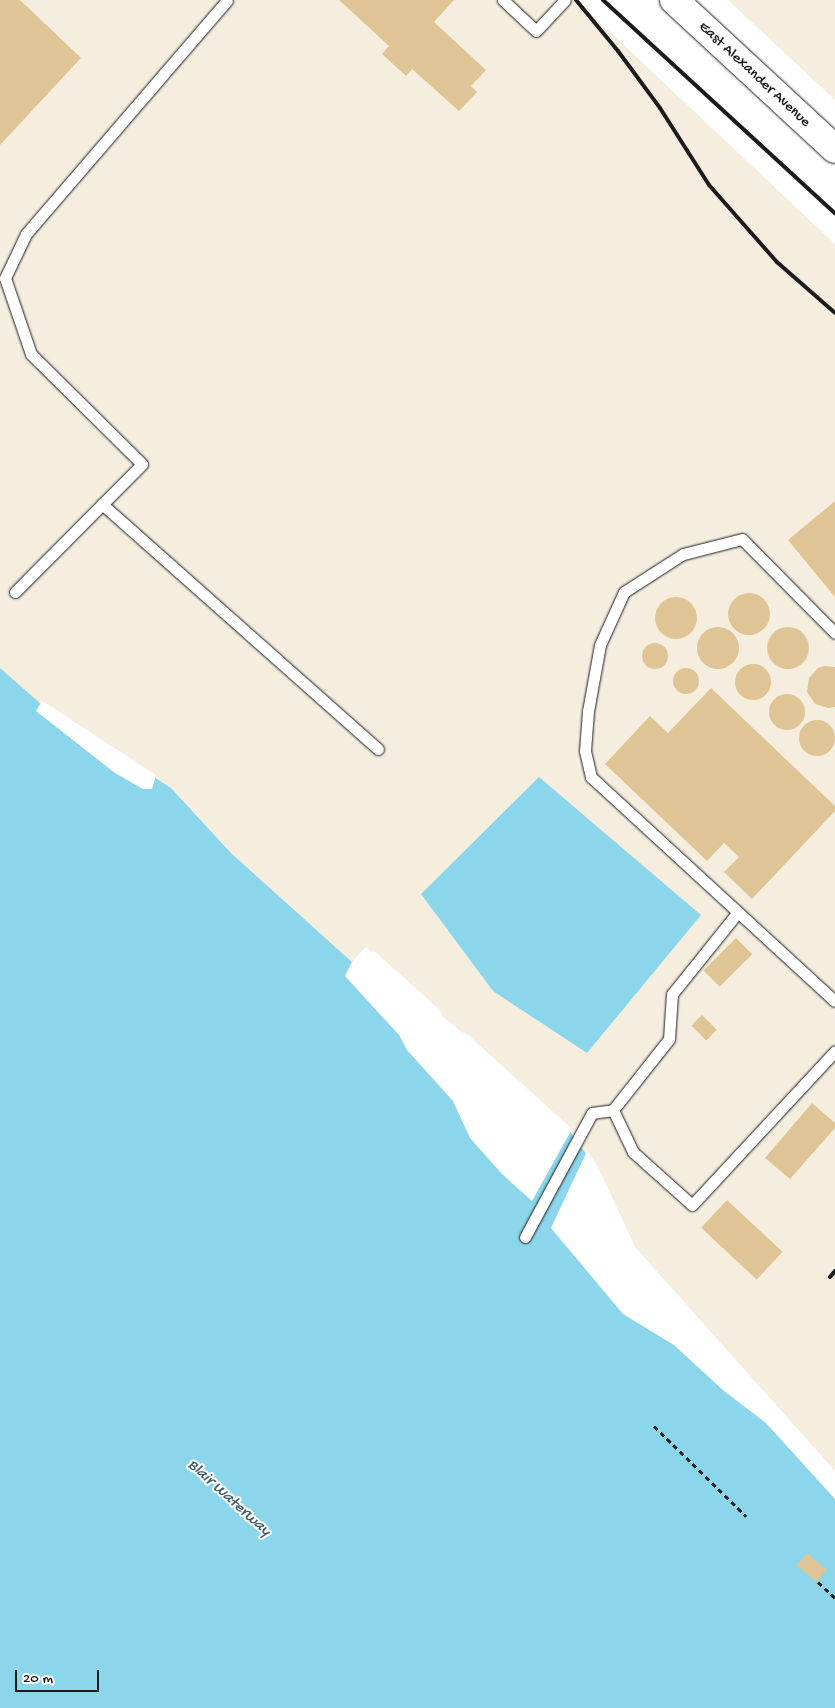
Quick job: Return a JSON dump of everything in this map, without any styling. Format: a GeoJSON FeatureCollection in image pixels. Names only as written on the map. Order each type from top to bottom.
{"type":"FeatureCollection","features":[{"type":"Feature","properties":{"kind":"street","name":"East Alexander Avenue"},"geometry":{"type":"LineString","coordinates":[[674,0],[835,149]]}},
{"type":"Feature","properties":{"kind":"lane"},"geometry":{"type":"LineString","coordinates":[[15,592],[142,464],[31,354],[6,278],[26,234],[227,0]]}},
{"type":"Feature","properties":{"kind":"lane"},"geometry":{"type":"LineString","coordinates":[[503,0],[536,31],[565,0]]}},
{"type":"Feature","properties":{"kind":"lane"},"geometry":{"type":"LineString","coordinates":[[102,504],[378,749]]}},
{"type":"Feature","properties":{"kind":"lane"},"geometry":{"type":"LineString","coordinates":[[835,633],[742,539],[684,554],[624,592],[600,645],[588,711],[585,752],[591,776],[835,1001]]}},
{"type":"Feature","properties":{"kind":"lane"},"geometry":{"type":"LineString","coordinates":[[525,1237],[592,1113],[613,1110],[669,1039],[672,994],[738,912]]}},
{"type":"Feature","properties":{"kind":"lane"},"geometry":{"type":"LineString","coordinates":[[613,1110],[633,1152],[692,1205],[835,1051]]}},
{"type":"Feature","properties":{"kind":"path"},"geometry":{"type":"LineString","coordinates":[[654,1426],[746,1516]]}},
{"type":"Feature","properties":{"kind":"path"},"geometry":{"type":"LineString","coordinates":[[818,1582],[835,1598]]}},
{"type":"Feature","properties":{"kind":"shaded area"},"geometry":{"type":"Polygon","coordinates":[[[0,0],[576,0],[835,244],[835,1708],[633,1248],[461,1032],[366,947],[352,962],[231,853],[171,788],[142,769],[0,750],[0,0]]]}},
{"type":"Feature","properties":{"kind":"shaded area"},"geometry":{"type":"Polygon","coordinates":[[[728,0],[835,0],[835,100],[728,0]]]}},
{"type":"Feature","properties":{"kind":"water","name":"Blair Waterway"},"geometry":{"type":"Polygon","coordinates":[[[0,668],[41,704],[171,788],[231,853],[352,962],[365,947],[568,1129],[595,1166],[633,1248],[835,1475],[835,1708],[0,1708],[0,668]]]}},
{"type":"Feature","properties":{"kind":"water"},"geometry":{"type":"Polygon","coordinates":[[[539,777],[701,915],[587,1053],[493,991],[421,894],[539,777]]]}},
{"type":"Feature","properties":{"kind":"pier"},"geometry":{"type":"Polygon","coordinates":[[[42,701],[156,775],[152,789],[143,789],[115,773],[36,711],[42,701]]]}},
{"type":"Feature","properties":{"kind":"pier"},"geometry":{"type":"Polygon","coordinates":[[[365,947],[372,952],[374,951],[439,1009],[443,1017],[461,1032],[468,1035],[572,1129],[532,1201],[502,1174],[470,1138],[453,1101],[407,1050],[399,1035],[345,976],[352,962],[365,947]]]}},
{"type":"Feature","properties":{"kind":"pier"},"geometry":{"type":"Polygon","coordinates":[[[587,1151],[597,1165],[635,1247],[835,1471],[835,1499],[766,1423],[724,1391],[674,1345],[623,1314],[551,1228],[587,1151]]]}},
{"type":"Feature","properties":{"kind":"building"},"geometry":{"type":"Polygon","coordinates":[[[0,0],[20,0],[81,58],[0,145],[0,0]]]}},
{"type":"Feature","properties":{"kind":"building"},"geometry":{"type":"Polygon","coordinates":[[[339,0],[454,0],[434,22],[486,70],[471,86],[477,92],[459,111],[412,69],[406,76],[382,54],[389,46],[339,0]]]}},
{"type":"Feature","properties":{"kind":"building"},"geometry":{"type":"Polygon","coordinates":[[[835,501],[835,597],[788,540],[835,501]]]}},
{"type":"Feature","properties":{"kind":"building"},"geometry":{"type":"Polygon","coordinates":[[[745,593],[753,593],[764,599],[770,614],[764,629],[753,635],[745,635],[734,629],[728,618],[728,610],[734,599],[745,593]]]}},
{"type":"Feature","properties":{"kind":"building"},"geometry":{"type":"Polygon","coordinates":[[[680,597],[688,600],[694,606],[697,618],[694,630],[688,636],[672,639],[664,636],[658,630],[655,614],[658,606],[664,600],[680,597]]]}},
{"type":"Feature","properties":{"kind":"building"},"geometry":{"type":"Polygon","coordinates":[[[714,627],[722,627],[733,633],[739,648],[733,663],[722,669],[714,669],[703,663],[697,652],[697,644],[703,633],[714,627]]]}},
{"type":"Feature","properties":{"kind":"building"},"geometry":{"type":"Polygon","coordinates":[[[784,627],[792,627],[803,633],[809,648],[803,663],[792,669],[784,669],[773,663],[767,652],[767,644],[773,633],[784,627]]]}},
{"type":"Feature","properties":{"kind":"building"},"geometry":{"type":"Polygon","coordinates":[[[655,643],[664,647],[668,656],[664,665],[655,669],[646,665],[642,656],[646,647],[655,643]]]}},
{"type":"Feature","properties":{"kind":"building"},"geometry":{"type":"Polygon","coordinates":[[[753,664],[760,665],[766,669],[770,675],[770,689],[766,695],[760,699],[753,700],[746,699],[740,695],[736,689],[735,682],[736,675],[740,669],[746,665],[753,664]]]}},
{"type":"Feature","properties":{"kind":"building"},"geometry":{"type":"Polygon","coordinates":[[[824,666],[835,667],[835,707],[828,708],[815,704],[807,692],[809,678],[818,668],[824,666]]]}},
{"type":"Feature","properties":{"kind":"building"},"geometry":{"type":"Polygon","coordinates":[[[686,668],[695,672],[699,681],[695,690],[686,694],[677,690],[673,681],[677,672],[686,668]]]}},
{"type":"Feature","properties":{"kind":"building"},"geometry":{"type":"Polygon","coordinates":[[[711,688],[835,806],[835,811],[752,899],[724,872],[739,857],[724,843],[707,861],[605,764],[650,716],[668,733],[711,688]]]}},
{"type":"Feature","properties":{"kind":"building"},"geometry":{"type":"Polygon","coordinates":[[[787,694],[794,695],[800,699],[804,705],[804,719],[800,725],[794,729],[787,730],[780,729],[774,725],[770,719],[769,712],[770,705],[774,699],[780,695],[787,694]]]}},
{"type":"Feature","properties":{"kind":"building"},"geometry":{"type":"Polygon","coordinates":[[[817,720],[824,721],[830,725],[834,731],[834,745],[830,751],[824,755],[817,756],[810,755],[804,751],[800,745],[799,738],[800,731],[804,725],[810,721],[817,720]]]}},
{"type":"Feature","properties":{"kind":"building"},"geometry":{"type":"Polygon","coordinates":[[[736,938],[752,954],[720,987],[703,971],[736,938]]]}},
{"type":"Feature","properties":{"kind":"building"},"geometry":{"type":"Polygon","coordinates":[[[702,1015],[717,1030],[706,1040],[691,1026],[702,1015]]]}},
{"type":"Feature","properties":{"kind":"building"},"geometry":{"type":"Polygon","coordinates":[[[812,1103],[835,1123],[835,1128],[790,1179],[765,1158],[812,1103]]]}},
{"type":"Feature","properties":{"kind":"building"},"geometry":{"type":"Polygon","coordinates":[[[727,1200],[783,1252],[757,1280],[701,1228],[727,1200]]]}},
{"type":"Feature","properties":{"kind":"building"},"geometry":{"type":"Polygon","coordinates":[[[807,1553],[827,1570],[817,1582],[797,1565],[807,1553]]]}},
{"type":"Feature","properties":{"kind":"railway"},"geometry":{"type":"LineString","coordinates":[[576,0],[618,51],[660,108],[709,185],[777,262],[835,313]]}},
{"type":"Feature","properties":{"kind":"railway"},"geometry":{"type":"LineString","coordinates":[[603,0],[835,213]]}},
{"type":"Feature","properties":{"kind":"railway"},"geometry":{"type":"LineString","coordinates":[[830,1277],[835,1271]]}}]}
